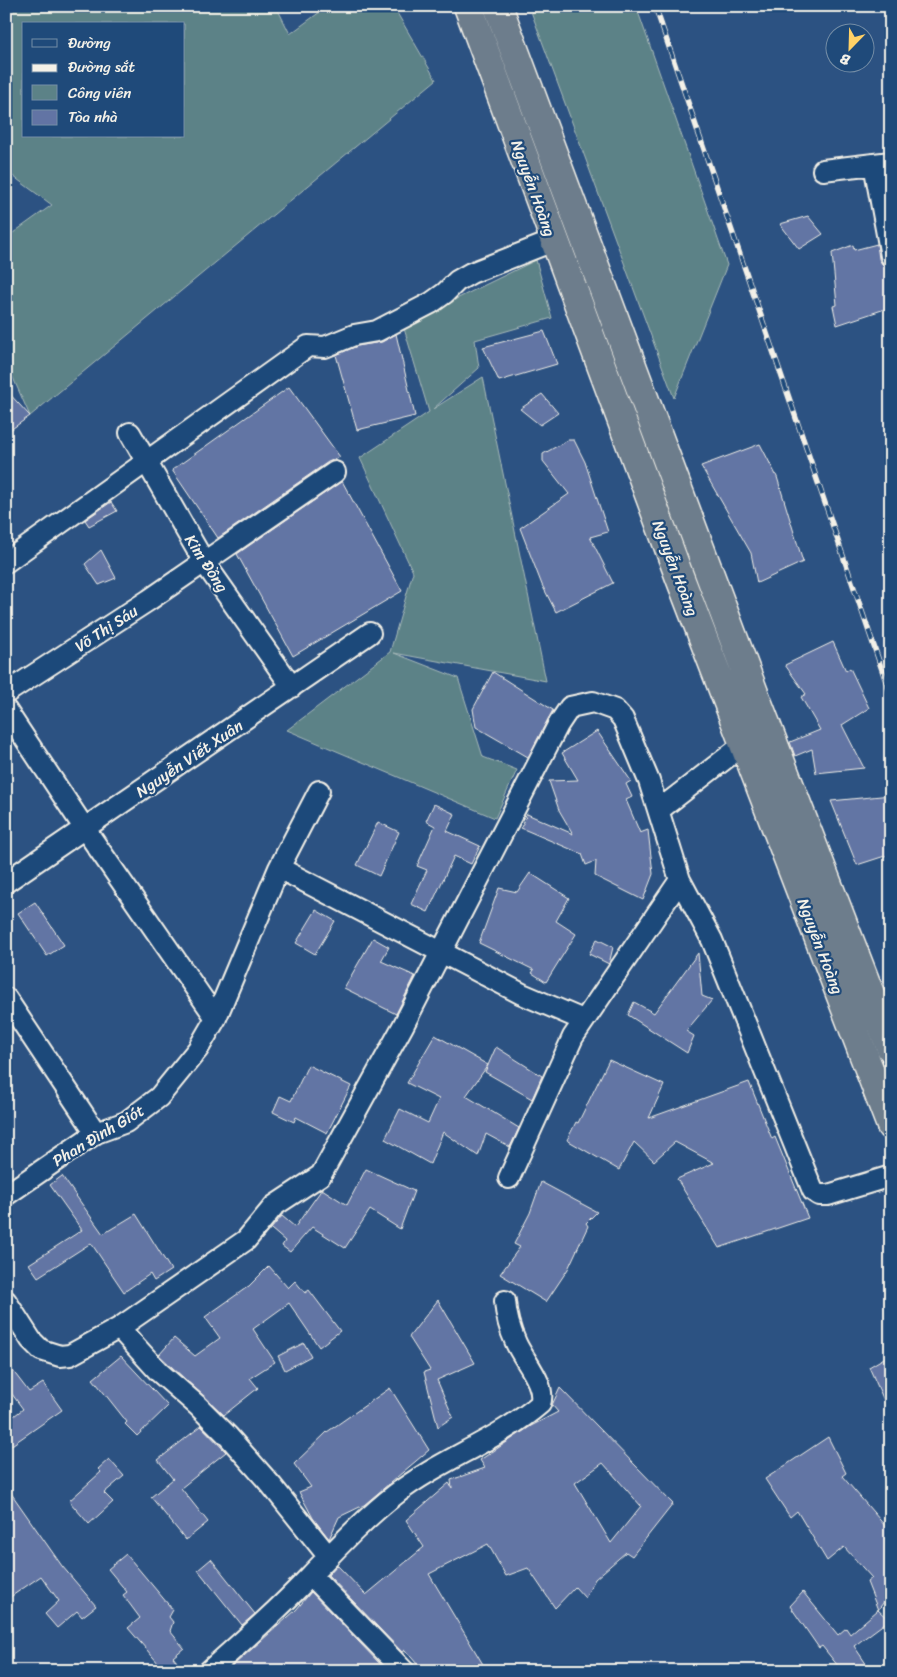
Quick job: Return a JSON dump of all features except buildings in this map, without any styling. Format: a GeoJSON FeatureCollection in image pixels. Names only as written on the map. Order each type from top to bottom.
{"type":"FeatureCollection","features":[{"type":"Feature","properties":{"kind":"highway","name":"Nguyễn Hoàng"},"geometry":{"type":"LineString","coordinates":[[468,6],[553,240],[743,745],[891,1126]]}},
{"type":"Feature","properties":{"kind":"highway","name":"Nguyễn Hoàng"},"geometry":{"type":"LineString","coordinates":[[498,6],[754,693],[891,1048]]}},
{"type":"Feature","properties":{"kind":"street"},"geometry":{"type":"LineString","coordinates":[[824,170],[882,163],[891,256]]}},
{"type":"Feature","properties":{"kind":"street"},"geometry":{"type":"LineString","coordinates":[[6,562],[308,346],[325,347],[354,335],[377,331],[431,303],[457,281],[471,273],[553,240]]}},
{"type":"Feature","properties":{"kind":"street","name":"Kim Đồng"},"geometry":{"type":"LineString","coordinates":[[130,433],[204,562],[292,687]]}},
{"type":"Feature","properties":{"kind":"street","name":"Võ Thị Sáu"},"geometry":{"type":"LineString","coordinates":[[6,693],[204,562],[335,472]]}},
{"type":"Feature","properties":{"kind":"street","name":"Nguyễn Viết Xuân"},"geometry":{"type":"LineString","coordinates":[[6,882],[370,633]]}},
{"type":"Feature","properties":{"kind":"street"},"geometry":{"type":"LineString","coordinates":[[6,1301],[31,1340],[41,1350],[50,1355],[70,1355],[119,1328],[246,1240],[274,1206],[321,1175],[381,1067],[558,724],[570,707],[593,702],[605,705],[619,714],[649,781],[680,880],[712,940],[813,1191],[819,1195],[828,1195],[891,1176]]}},
{"type":"Feature","properties":{"kind":"street"},"geometry":{"type":"LineString","coordinates":[[6,710],[85,829],[216,1018]]}},
{"type":"Feature","properties":{"kind":"street"},"geometry":{"type":"LineString","coordinates":[[659,810],[743,745]]}},
{"type":"Feature","properties":{"kind":"street","name":"Phan Đình Giót"},"geometry":{"type":"LineString","coordinates":[[6,1195],[96,1133],[126,1122],[159,1097],[198,1049],[216,1018],[279,868],[319,791]]}},
{"type":"Feature","properties":{"kind":"street"},"geometry":{"type":"LineString","coordinates":[[279,868],[522,994],[583,1020]]}},
{"type":"Feature","properties":{"kind":"street"},"geometry":{"type":"LineString","coordinates":[[509,1178],[557,1068],[583,1020],[680,880]]}},
{"type":"Feature","properties":{"kind":"street"},"geometry":{"type":"LineString","coordinates":[[6,998],[96,1133]]}},
{"type":"Feature","properties":{"kind":"street"},"geometry":{"type":"LineString","coordinates":[[209,1671],[270,1616],[328,1556],[396,1494],[417,1479],[502,1432],[540,1404],[542,1392],[516,1343],[510,1327],[505,1301]]}},
{"type":"Feature","properties":{"kind":"street"},"geometry":{"type":"LineString","coordinates":[[119,1328],[159,1372],[198,1406],[228,1436],[272,1486],[328,1556]]}},
{"type":"Feature","properties":{"kind":"street"},"geometry":{"type":"LineString","coordinates":[[311,1575],[404,1671]]}},
{"type":"Feature","properties":{"kind":"green space"},"geometry":{"type":"Polygon","coordinates":[[[6,6],[276,6],[290,34],[328,6],[393,6],[436,80],[30,416],[6,362],[6,238],[52,205],[6,171],[6,6]]]}},
{"type":"Feature","properties":{"kind":"green space"},"geometry":{"type":"Polygon","coordinates":[[[529,6],[636,6],[727,265],[674,398],[529,6]]]}},
{"type":"Feature","properties":{"kind":"green space"},"geometry":{"type":"Polygon","coordinates":[[[536,260],[552,318],[475,340],[479,368],[433,409],[483,377],[546,681],[394,653],[458,678],[483,757],[517,770],[495,818],[287,730],[390,652],[413,572],[360,458],[429,412],[403,325],[536,260]]]}},
{"type":"Feature","properties":{"kind":"railway"},"geometry":{"type":"LineString","coordinates":[[655,6],[891,696]]}}]}
